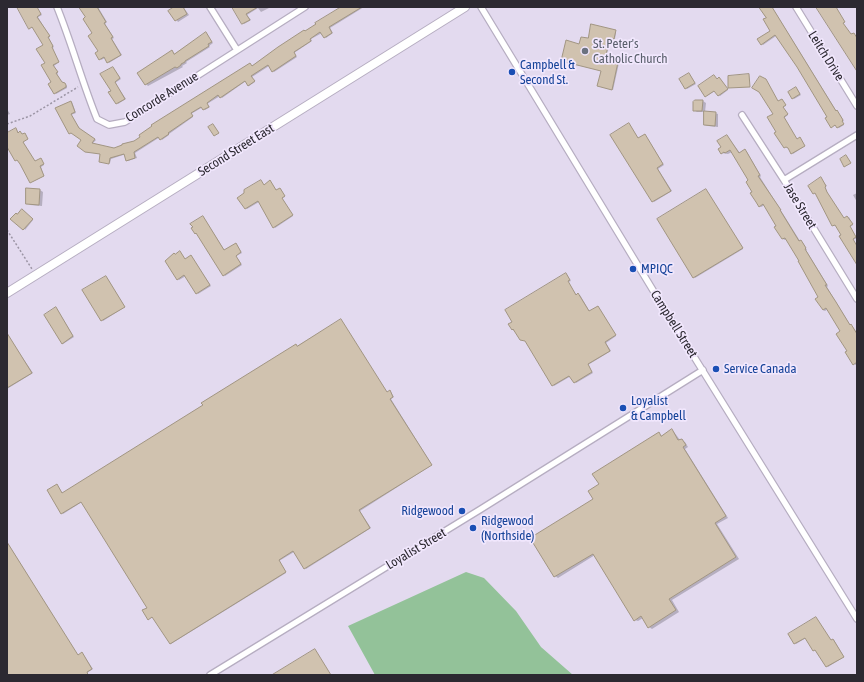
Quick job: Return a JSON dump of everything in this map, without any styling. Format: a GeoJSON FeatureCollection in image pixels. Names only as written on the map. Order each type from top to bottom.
{"type":"FeatureCollection","features":[{"type":"Feature","properties":{"kind":"main road","name":"Second Street East"},"geometry":{"type":"LineString","coordinates":[[7,293],[466,7]]}},
{"type":"Feature","properties":{"kind":"street","name":"Concorde Avenue"},"geometry":{"type":"LineString","coordinates":[[57,7],[96,119],[109,125],[125,122],[305,7]]}},
{"type":"Feature","properties":{"kind":"street"},"geometry":{"type":"LineString","coordinates":[[210,7],[237,50]]}},
{"type":"Feature","properties":{"kind":"street","name":"Campbell Street"},"geometry":{"type":"LineString","coordinates":[[481,7],[857,618]]}},
{"type":"Feature","properties":{"kind":"street","name":"Leitch Drive"},"geometry":{"type":"LineString","coordinates":[[796,7],[857,106]]}},
{"type":"Feature","properties":{"kind":"street","name":"Jase Street"},"geometry":{"type":"LineString","coordinates":[[742,115],[857,299]]}},
{"type":"Feature","properties":{"kind":"street"},"geometry":{"type":"LineString","coordinates":[[784,180],[857,135]]}},
{"type":"Feature","properties":{"kind":"street","name":"Loyalist Street"},"geometry":{"type":"LineString","coordinates":[[210,675],[481,510],[703,370]]}},
{"type":"Feature","properties":{"kind":"path"},"geometry":{"type":"LineString","coordinates":[[7,124],[30,116],[83,84]]}},
{"type":"Feature","properties":{"kind":"path"},"geometry":{"type":"LineString","coordinates":[[7,230],[36,275]]}},
{"type":"Feature","properties":{"kind":"green space"},"geometry":{"type":"Polygon","coordinates":[[[466,572],[484,578],[516,611],[541,647],[573,675],[375,675],[348,626],[466,572]]]}},
{"type":"Feature","properties":{"kind":"building"},"geometry":{"type":"Polygon","coordinates":[[[17,7],[37,7],[41,14],[37,17],[50,36],[48,37],[59,62],[53,65],[58,72],[56,73],[66,85],[66,87],[54,94],[48,84],[51,82],[41,65],[45,63],[36,49],[43,45],[32,27],[29,29],[17,7]]]}},
{"type":"Feature","properties":{"kind":"building"},"geometry":{"type":"Polygon","coordinates":[[[79,7],[97,7],[106,22],[104,23],[113,37],[111,38],[121,55],[107,63],[104,57],[99,60],[95,53],[98,51],[88,36],[92,33],[83,19],[85,17],[79,7]]]}},
{"type":"Feature","properties":{"kind":"building"},"geometry":{"type":"Polygon","coordinates":[[[174,7],[183,7],[187,14],[175,21],[168,11],[174,7]]]}},
{"type":"Feature","properties":{"kind":"building"},"geometry":{"type":"Polygon","coordinates":[[[232,7],[258,7],[246,14],[250,20],[242,24],[232,7]]]}},
{"type":"Feature","properties":{"kind":"building"},"geometry":{"type":"Polygon","coordinates":[[[341,7],[362,7],[329,27],[332,33],[324,38],[320,32],[310,39],[311,41],[294,52],[296,56],[272,72],[268,65],[251,76],[255,81],[248,86],[245,81],[220,98],[218,95],[207,103],[209,107],[203,110],[201,107],[191,113],[193,116],[168,133],[169,134],[160,140],[158,137],[134,152],[135,158],[126,161],[124,154],[110,158],[109,164],[99,162],[100,154],[85,152],[77,146],[81,140],[71,133],[69,134],[55,108],[71,101],[75,112],[71,114],[79,128],[95,139],[92,143],[114,148],[134,141],[140,137],[139,135],[152,126],[151,125],[250,63],[252,66],[278,47],[341,7]]]}},
{"type":"Feature","properties":{"kind":"building"},"geometry":{"type":"Polygon","coordinates":[[[759,7],[772,7],[836,111],[837,110],[844,124],[837,128],[835,125],[831,128],[825,118],[827,117],[797,67],[775,35],[761,45],[757,39],[770,31],[763,19],[766,18],[759,7]]]}},
{"type":"Feature","properties":{"kind":"building"},"geometry":{"type":"Polygon","coordinates":[[[816,7],[836,7],[845,22],[843,23],[851,34],[854,33],[857,38],[857,71],[816,7]]]}},
{"type":"Feature","properties":{"kind":"building","name":"St. Peter's Catholic Church"},"geometry":{"type":"Polygon","coordinates":[[[591,24],[616,30],[614,39],[610,38],[605,59],[618,62],[612,90],[597,86],[601,71],[561,61],[566,40],[579,44],[581,37],[588,38],[591,24]]]}},
{"type":"Feature","properties":{"kind":"building"},"geometry":{"type":"Polygon","coordinates":[[[206,32],[212,42],[208,44],[209,46],[185,61],[177,68],[175,67],[145,85],[137,73],[172,50],[174,54],[206,32]]]}},
{"type":"Feature","properties":{"kind":"building"},"geometry":{"type":"Polygon","coordinates":[[[113,67],[120,78],[115,82],[125,99],[116,104],[108,92],[111,91],[100,74],[113,67]]]}},
{"type":"Feature","properties":{"kind":"building"},"geometry":{"type":"Polygon","coordinates":[[[689,73],[695,83],[685,89],[679,79],[689,73]]]}},
{"type":"Feature","properties":{"kind":"building"},"geometry":{"type":"Polygon","coordinates":[[[749,74],[750,87],[728,88],[728,76],[749,74]]]}},
{"type":"Feature","properties":{"kind":"building"},"geometry":{"type":"Polygon","coordinates":[[[714,75],[717,79],[719,77],[728,89],[718,96],[714,91],[705,97],[698,86],[714,75]]]}},
{"type":"Feature","properties":{"kind":"building"},"geometry":{"type":"Polygon","coordinates":[[[760,76],[766,79],[778,101],[782,99],[786,105],[783,107],[788,114],[784,117],[797,139],[800,137],[805,146],[791,154],[788,148],[784,148],[774,133],[776,132],[767,117],[773,114],[759,92],[752,88],[760,76]]]}},
{"type":"Feature","properties":{"kind":"building"},"geometry":{"type":"Polygon","coordinates":[[[796,87],[800,94],[792,99],[788,92],[796,87]]]}},
{"type":"Feature","properties":{"kind":"building"},"geometry":{"type":"Polygon","coordinates":[[[695,100],[703,100],[702,111],[693,111],[693,102],[695,100]]]}},
{"type":"Feature","properties":{"kind":"building"},"geometry":{"type":"Polygon","coordinates":[[[704,111],[716,112],[715,126],[704,125],[704,111]]]}},
{"type":"Feature","properties":{"kind":"building"},"geometry":{"type":"Polygon","coordinates":[[[629,123],[638,138],[645,134],[663,164],[657,168],[671,191],[652,202],[610,135],[629,123]]]}},
{"type":"Feature","properties":{"kind":"building"},"geometry":{"type":"Polygon","coordinates":[[[213,124],[219,133],[214,136],[208,127],[213,124]]]}},
{"type":"Feature","properties":{"kind":"building"},"geometry":{"type":"Polygon","coordinates":[[[16,128],[18,133],[20,131],[22,134],[25,133],[28,139],[23,142],[35,161],[41,158],[44,164],[40,166],[44,176],[30,183],[20,164],[17,160],[15,161],[7,147],[7,133],[16,128]]]}},
{"type":"Feature","properties":{"kind":"building"},"geometry":{"type":"Polygon","coordinates":[[[727,135],[739,153],[745,149],[760,175],[758,176],[781,210],[799,241],[801,240],[827,285],[825,285],[857,334],[857,362],[853,365],[845,352],[847,351],[836,334],[840,331],[826,308],[823,310],[815,299],[818,297],[799,261],[785,238],[782,239],[774,227],[776,226],[763,204],[759,207],[750,193],[752,192],[746,182],[748,180],[730,150],[721,154],[718,149],[721,147],[717,141],[727,135]]]}},
{"type":"Feature","properties":{"kind":"building"},"geometry":{"type":"Polygon","coordinates":[[[846,155],[851,163],[844,167],[840,159],[846,155]]]}},
{"type":"Feature","properties":{"kind":"building"},"geometry":{"type":"Polygon","coordinates":[[[821,177],[826,186],[827,192],[844,218],[847,216],[853,224],[850,226],[856,237],[853,239],[857,246],[857,265],[839,236],[841,235],[835,225],[832,226],[815,193],[813,194],[808,186],[821,177]]]}},
{"type":"Feature","properties":{"kind":"building"},"geometry":{"type":"Polygon","coordinates":[[[261,180],[264,185],[270,180],[276,190],[280,188],[285,196],[282,198],[293,215],[273,228],[258,201],[245,209],[237,198],[244,193],[244,190],[261,180]]]}},
{"type":"Feature","properties":{"kind":"building"},"geometry":{"type":"Polygon","coordinates":[[[26,188],[40,189],[39,205],[26,204],[26,188]]]}},
{"type":"Feature","properties":{"kind":"building"},"geometry":{"type":"Polygon","coordinates":[[[706,189],[743,248],[693,278],[657,219],[706,189]]]}},
{"type":"Feature","properties":{"kind":"building"},"geometry":{"type":"Polygon","coordinates":[[[22,209],[33,219],[23,230],[10,219],[22,209]]]}},
{"type":"Feature","properties":{"kind":"building"},"geometry":{"type":"Polygon","coordinates":[[[203,216],[224,250],[236,243],[241,252],[236,256],[241,264],[223,276],[196,233],[195,234],[191,228],[193,227],[190,224],[203,216]]]}},
{"type":"Feature","properties":{"kind":"building"},"geometry":{"type":"Polygon","coordinates":[[[180,251],[185,259],[191,255],[210,285],[196,294],[184,275],[177,280],[165,261],[174,253],[175,254],[180,251]]]}},
{"type":"Feature","properties":{"kind":"building"},"geometry":{"type":"Polygon","coordinates":[[[566,273],[570,280],[568,281],[576,295],[578,293],[589,311],[598,306],[616,335],[605,342],[610,351],[588,364],[592,372],[574,383],[569,376],[552,386],[525,341],[520,340],[508,324],[512,322],[505,310],[566,273]]]}},
{"type":"Feature","properties":{"kind":"building"},"geometry":{"type":"Polygon","coordinates":[[[106,276],[125,307],[101,321],[82,290],[106,276]]]}},
{"type":"Feature","properties":{"kind":"building"},"geometry":{"type":"Polygon","coordinates":[[[56,307],[73,336],[62,344],[44,315],[56,307]]]}},
{"type":"Feature","properties":{"kind":"building"},"geometry":{"type":"Polygon","coordinates":[[[341,319],[387,392],[390,390],[393,397],[390,399],[432,465],[359,510],[370,528],[304,569],[293,551],[279,560],[286,572],[170,644],[152,617],[148,620],[142,610],[147,608],[81,502],[61,514],[47,490],[57,484],[62,493],[203,405],[201,403],[296,344],[297,346],[341,319]]]}},
{"type":"Feature","properties":{"kind":"building"},"geometry":{"type":"Polygon","coordinates":[[[7,333],[32,373],[7,388],[7,333]]]}},
{"type":"Feature","properties":{"kind":"building"},"geometry":{"type":"Polygon","coordinates":[[[672,429],[678,440],[682,439],[686,445],[683,447],[726,516],[715,523],[736,557],[669,599],[676,610],[648,628],[641,616],[634,621],[593,554],[554,577],[530,538],[593,499],[588,491],[599,484],[592,474],[659,432],[661,436],[672,429]]]}},
{"type":"Feature","properties":{"kind":"building"},"geometry":{"type":"Polygon","coordinates":[[[7,542],[78,655],[82,652],[92,669],[87,672],[88,675],[7,675],[7,542]]]}},
{"type":"Feature","properties":{"kind":"building"},"geometry":{"type":"Polygon","coordinates":[[[816,617],[831,640],[833,639],[844,657],[826,667],[805,638],[794,644],[788,634],[816,617]]]}},
{"type":"Feature","properties":{"kind":"building"},"geometry":{"type":"Polygon","coordinates":[[[315,649],[331,675],[272,675],[315,649]]]}},
{"type":"Feature","properties":{"kind":"place","name":"St. Peter's Catholic Church"},"geometry":{"type":"Point","coordinates":[585,51]}},
{"type":"Feature","properties":{"kind":"place","name":"Campbell & Second St."},"geometry":{"type":"Point","coordinates":[512,72]}},
{"type":"Feature","properties":{"kind":"place","name":"MPIQC"},"geometry":{"type":"Point","coordinates":[633,269]}},
{"type":"Feature","properties":{"kind":"place","name":"Service Canada"},"geometry":{"type":"Point","coordinates":[716,369]}},
{"type":"Feature","properties":{"kind":"place","name":"Loyalist & Campbell"},"geometry":{"type":"Point","coordinates":[623,408]}},
{"type":"Feature","properties":{"kind":"place","name":"Ridgewood"},"geometry":{"type":"Point","coordinates":[462,511]}},
{"type":"Feature","properties":{"kind":"place","name":"Ridgewood (Northside)"},"geometry":{"type":"Point","coordinates":[473,528]}}]}
